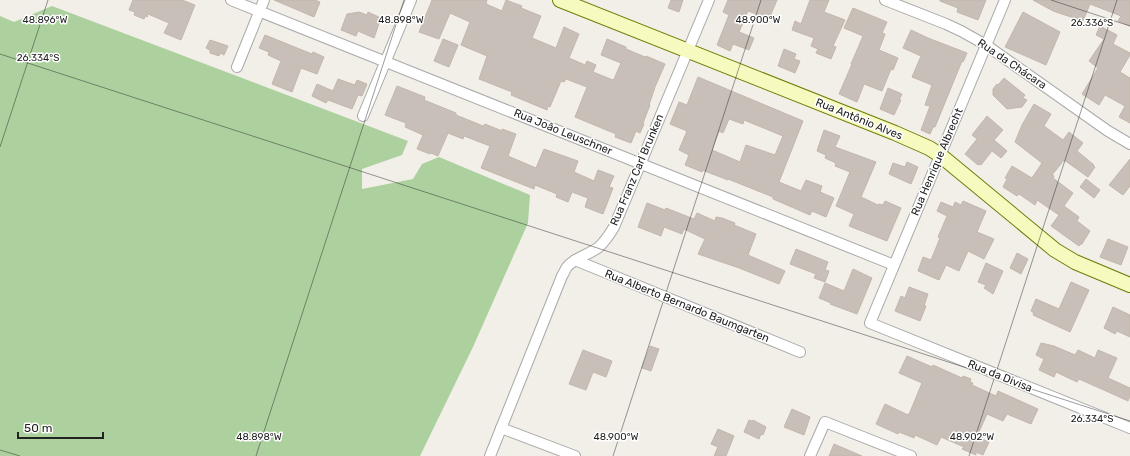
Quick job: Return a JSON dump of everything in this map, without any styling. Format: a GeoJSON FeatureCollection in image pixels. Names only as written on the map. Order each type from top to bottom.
{"type":"FeatureCollection","features":[{"type":"Feature","properties":{"kind":"street","name":"Rua João Leuschner"},"geometry":{"type":"LineString","coordinates":[[231,0],[894,265]]}},
{"type":"Feature","properties":{"kind":"street"},"geometry":{"type":"LineString","coordinates":[[237,67],[264,0]]}},
{"type":"Feature","properties":{"kind":"street"},"geometry":{"type":"LineString","coordinates":[[363,116],[411,0]]}},
{"type":"Feature","properties":{"kind":"street","name":"Rua Antônio Alves"},"geometry":{"type":"LineString","coordinates":[[560,0],[895,133],[929,148],[1055,250],[1075,262],[1130,284]]}},
{"type":"Feature","properties":{"kind":"street","name":"Rua Franz Carl Brunken"},"geometry":{"type":"LineString","coordinates":[[490,456],[562,276],[567,267],[575,260],[595,250],[607,238],[620,215],[709,0]]}},
{"type":"Feature","properties":{"kind":"street","name":"Rua da Chácara"},"geometry":{"type":"LineString","coordinates":[[885,0],[946,24],[986,45],[1108,131],[1130,144]]}},
{"type":"Feature","properties":{"kind":"street","name":"Rua Henrique Albrecht"},"geometry":{"type":"LineString","coordinates":[[870,323],[1005,0]]}},
{"type":"Feature","properties":{"kind":"street","name":"Rua Alberto Bernardo Baumgarten"},"geometry":{"type":"LineString","coordinates":[[575,260],[800,352]]}},
{"type":"Feature","properties":{"kind":"street","name":"Rua da Divisa"},"geometry":{"type":"LineString","coordinates":[[870,323],[1130,428]]}},
{"type":"Feature","properties":{"kind":"street"},"geometry":{"type":"LineString","coordinates":[[810,456],[825,422],[911,456]]}},
{"type":"Feature","properties":{"kind":"street"},"geometry":{"type":"LineString","coordinates":[[501,428],[575,456]]}},
{"type":"Feature","properties":{"kind":"green space"},"geometry":{"type":"Polygon","coordinates":[[[52,6],[408,141],[402,155],[362,169],[362,189],[413,179],[422,164],[439,157],[530,195],[528,223],[473,347],[420,456],[0,456],[0,16],[14,22],[52,6]]]}},
{"type":"Feature","properties":{"kind":"building"},"geometry":{"type":"Polygon","coordinates":[[[133,0],[182,0],[195,5],[181,40],[164,33],[169,23],[148,14],[144,19],[134,15],[135,12],[129,10],[133,0]]]}},
{"type":"Feature","properties":{"kind":"building"},"geometry":{"type":"Polygon","coordinates":[[[274,0],[315,0],[320,2],[314,17],[274,0]]]}},
{"type":"Feature","properties":{"kind":"building"},"geometry":{"type":"Polygon","coordinates":[[[432,0],[487,0],[486,4],[502,11],[506,0],[522,6],[521,8],[541,16],[532,38],[556,48],[564,27],[579,34],[569,58],[585,65],[587,61],[596,65],[593,72],[613,80],[621,63],[601,55],[607,39],[626,47],[626,49],[665,64],[655,87],[640,133],[636,131],[631,143],[615,137],[616,134],[575,117],[587,87],[566,79],[564,82],[561,81],[550,107],[548,106],[547,110],[511,95],[512,92],[479,79],[487,56],[461,45],[470,22],[450,13],[439,39],[419,32],[432,0]]]}},
{"type":"Feature","properties":{"kind":"building"},"geometry":{"type":"Polygon","coordinates":[[[671,0],[683,0],[679,12],[668,8],[671,0]]]}},
{"type":"Feature","properties":{"kind":"building"},"geometry":{"type":"Polygon","coordinates":[[[728,0],[777,0],[769,19],[748,11],[739,32],[754,38],[749,50],[733,44],[730,51],[717,45],[729,15],[723,12],[728,0]]]}},
{"type":"Feature","properties":{"kind":"building"},"geometry":{"type":"Polygon","coordinates":[[[810,0],[829,0],[824,12],[845,20],[833,46],[836,47],[831,59],[816,53],[818,49],[811,46],[814,38],[792,30],[795,21],[801,24],[810,0]]]}},
{"type":"Feature","properties":{"kind":"building"},"geometry":{"type":"Polygon","coordinates":[[[940,0],[986,0],[978,20],[957,12],[958,8],[940,0]]]}},
{"type":"Feature","properties":{"kind":"building"},"geometry":{"type":"Polygon","coordinates":[[[1033,0],[1130,0],[1130,26],[1118,21],[1121,16],[1090,4],[1083,21],[1053,11],[1033,0]]]}},
{"type":"Feature","properties":{"kind":"building"},"geometry":{"type":"Polygon","coordinates":[[[853,8],[887,22],[882,33],[885,34],[879,50],[898,58],[893,70],[891,69],[882,91],[864,84],[857,102],[839,94],[863,36],[844,28],[853,8]]]}},
{"type":"Feature","properties":{"kind":"building"},"geometry":{"type":"Polygon","coordinates":[[[359,12],[367,15],[368,12],[381,18],[374,38],[358,31],[356,36],[341,30],[347,14],[359,12]]]}},
{"type":"Feature","properties":{"kind":"building"},"geometry":{"type":"Polygon","coordinates":[[[1023,12],[1060,32],[1046,65],[1005,47],[1023,12]]]}},
{"type":"Feature","properties":{"kind":"building"},"geometry":{"type":"Polygon","coordinates":[[[1100,26],[1117,35],[1113,44],[1130,53],[1120,72],[1130,78],[1130,123],[1119,117],[1125,106],[1105,95],[1099,105],[1082,94],[1098,68],[1089,61],[1104,39],[1096,35],[1100,26]]]}},
{"type":"Feature","properties":{"kind":"building"},"geometry":{"type":"Polygon","coordinates":[[[911,30],[967,53],[963,62],[962,61],[935,127],[933,127],[930,134],[921,130],[930,106],[925,105],[932,85],[912,77],[921,56],[903,48],[911,30]]]}},
{"type":"Feature","properties":{"kind":"building"},"geometry":{"type":"Polygon","coordinates":[[[265,35],[312,54],[313,52],[324,57],[317,74],[301,68],[292,92],[272,84],[281,61],[268,55],[269,52],[259,48],[265,35]]]}},
{"type":"Feature","properties":{"kind":"building"},"geometry":{"type":"Polygon","coordinates":[[[443,39],[458,45],[449,67],[434,61],[443,39]]]}},
{"type":"Feature","properties":{"kind":"building"},"geometry":{"type":"Polygon","coordinates":[[[210,40],[228,46],[224,55],[220,53],[219,56],[210,53],[210,50],[206,48],[210,40]]]}},
{"type":"Feature","properties":{"kind":"building"},"geometry":{"type":"Polygon","coordinates":[[[784,49],[796,54],[794,59],[800,61],[795,73],[778,66],[784,49]]]}},
{"type":"Feature","properties":{"kind":"building"},"geometry":{"type":"Polygon","coordinates":[[[698,77],[803,121],[779,182],[801,191],[806,180],[822,186],[820,192],[834,198],[826,217],[812,211],[810,215],[773,199],[773,197],[728,179],[702,170],[702,172],[685,165],[689,155],[679,150],[687,131],[670,124],[679,102],[687,105],[698,77]],[[729,119],[723,133],[719,131],[712,150],[740,162],[746,145],[775,155],[783,136],[744,120],[743,124],[729,119]]]}},
{"type":"Feature","properties":{"kind":"building"},"geometry":{"type":"Polygon","coordinates":[[[1004,78],[1025,95],[1023,98],[1027,100],[1022,107],[1007,109],[993,95],[993,89],[1004,78]]]}},
{"type":"Feature","properties":{"kind":"building"},"geometry":{"type":"Polygon","coordinates":[[[338,79],[355,85],[357,80],[367,84],[362,96],[358,95],[352,109],[328,100],[326,103],[312,96],[317,84],[333,91],[338,79]]]}},
{"type":"Feature","properties":{"kind":"building"},"geometry":{"type":"Polygon","coordinates":[[[397,86],[425,97],[424,100],[483,126],[485,124],[502,131],[502,129],[516,134],[508,156],[536,168],[544,149],[578,161],[574,172],[594,181],[598,170],[614,176],[609,187],[613,188],[603,214],[585,207],[588,198],[572,192],[568,202],[556,197],[557,194],[535,185],[534,189],[481,168],[490,146],[464,136],[463,139],[448,133],[438,156],[417,149],[423,135],[405,127],[406,123],[385,115],[397,86]]]}},
{"type":"Feature","properties":{"kind":"building"},"geometry":{"type":"Polygon","coordinates":[[[888,88],[902,94],[899,100],[901,100],[894,115],[880,109],[888,88]]]}},
{"type":"Feature","properties":{"kind":"building"},"geometry":{"type":"Polygon","coordinates":[[[1034,104],[1051,114],[1044,126],[1063,140],[1069,132],[1083,143],[1077,151],[1095,167],[1088,177],[1064,160],[1052,175],[1054,176],[1053,178],[1073,193],[1064,206],[1079,217],[1077,221],[1090,231],[1082,244],[1079,246],[1051,226],[1059,215],[1037,200],[1035,205],[1019,194],[1017,196],[1003,187],[1007,179],[1005,178],[1012,166],[1032,178],[1042,163],[1015,142],[1022,125],[1034,104]]]}},
{"type":"Feature","properties":{"kind":"building"},"geometry":{"type":"Polygon","coordinates":[[[987,116],[1003,130],[994,140],[1007,151],[1001,158],[992,151],[981,165],[978,165],[965,154],[977,139],[972,135],[987,116]]]}},
{"type":"Feature","properties":{"kind":"building"},"geometry":{"type":"Polygon","coordinates":[[[824,130],[840,136],[835,147],[876,162],[861,197],[878,205],[883,205],[885,201],[901,208],[887,241],[849,226],[854,214],[836,206],[850,172],[835,166],[836,163],[825,158],[826,155],[817,151],[824,130]]]}},
{"type":"Feature","properties":{"kind":"building"},"geometry":{"type":"Polygon","coordinates":[[[1130,159],[1130,186],[1123,195],[1109,185],[1130,159]]]}},
{"type":"Feature","properties":{"kind":"building"},"geometry":{"type":"Polygon","coordinates":[[[907,162],[918,167],[911,184],[889,174],[893,163],[905,167],[907,162]]]}},
{"type":"Feature","properties":{"kind":"building"},"geometry":{"type":"Polygon","coordinates":[[[1086,179],[1100,190],[1094,198],[1080,187],[1086,179]]]}},
{"type":"Feature","properties":{"kind":"building"},"geometry":{"type":"Polygon","coordinates":[[[963,201],[986,211],[977,232],[994,239],[984,259],[968,251],[959,271],[946,265],[939,280],[918,271],[923,257],[931,260],[940,238],[938,237],[947,216],[937,211],[941,202],[953,207],[955,202],[961,205],[963,201]]]}},
{"type":"Feature","properties":{"kind":"building"},"geometry":{"type":"Polygon","coordinates":[[[647,203],[665,210],[666,208],[694,219],[697,213],[715,221],[716,217],[722,218],[735,223],[734,225],[756,234],[748,255],[785,271],[779,284],[698,254],[705,239],[684,229],[682,234],[664,227],[661,236],[638,227],[647,203]]]}},
{"type":"Feature","properties":{"kind":"building"},"geometry":{"type":"Polygon","coordinates":[[[1108,239],[1128,247],[1121,265],[1100,257],[1108,239]]]}},
{"type":"Feature","properties":{"kind":"building"},"geometry":{"type":"Polygon","coordinates":[[[796,249],[828,262],[825,270],[829,271],[825,282],[814,278],[816,274],[790,264],[796,249]]]}},
{"type":"Feature","properties":{"kind":"building"},"geometry":{"type":"Polygon","coordinates":[[[1017,253],[1028,259],[1021,274],[1010,268],[1017,253]]]}},
{"type":"Feature","properties":{"kind":"building"},"geometry":{"type":"Polygon","coordinates":[[[986,263],[1003,271],[993,294],[984,288],[986,285],[978,282],[986,263]]]}},
{"type":"Feature","properties":{"kind":"building"},"geometry":{"type":"Polygon","coordinates":[[[853,269],[872,278],[857,314],[830,304],[831,303],[819,298],[825,283],[844,291],[853,269]]]}},
{"type":"Feature","properties":{"kind":"building"},"geometry":{"type":"Polygon","coordinates":[[[1071,282],[1089,290],[1070,332],[1033,315],[1034,313],[1031,311],[1036,299],[1059,309],[1071,282]]]}},
{"type":"Feature","properties":{"kind":"building"},"geometry":{"type":"Polygon","coordinates":[[[909,287],[928,294],[924,306],[926,306],[920,321],[895,311],[901,296],[905,298],[909,287]]]}},
{"type":"Feature","properties":{"kind":"building"},"geometry":{"type":"Polygon","coordinates":[[[1113,307],[1130,315],[1130,337],[1117,331],[1115,334],[1104,328],[1113,307]]]}},
{"type":"Feature","properties":{"kind":"building"},"geometry":{"type":"Polygon","coordinates":[[[1041,343],[1054,346],[1075,355],[1078,350],[1095,358],[1098,350],[1117,358],[1108,378],[1130,388],[1130,396],[1128,401],[1079,379],[1077,382],[1056,372],[1054,377],[1039,370],[1044,359],[1036,355],[1041,343]]]}},
{"type":"Feature","properties":{"kind":"building"},"geometry":{"type":"Polygon","coordinates":[[[650,346],[659,349],[651,371],[642,368],[650,346]]]}},
{"type":"Feature","properties":{"kind":"building"},"geometry":{"type":"Polygon","coordinates":[[[583,350],[612,361],[606,377],[593,372],[586,390],[569,384],[583,350]]]}},
{"type":"Feature","properties":{"kind":"building"},"geometry":{"type":"Polygon","coordinates":[[[907,356],[932,367],[933,365],[962,378],[963,376],[971,379],[970,382],[973,383],[972,385],[996,396],[998,391],[1038,409],[1031,424],[1007,414],[1003,421],[987,414],[979,432],[984,435],[982,439],[989,442],[983,455],[976,452],[976,455],[962,449],[964,447],[941,437],[937,445],[915,435],[914,438],[899,432],[898,434],[876,424],[885,404],[908,415],[910,412],[922,383],[899,373],[907,356]]]}},
{"type":"Feature","properties":{"kind":"building"},"geometry":{"type":"Polygon","coordinates":[[[792,409],[810,417],[804,435],[784,427],[792,409]]]}},
{"type":"Feature","properties":{"kind":"building"},"geometry":{"type":"Polygon","coordinates":[[[749,420],[753,420],[766,427],[763,435],[761,434],[759,439],[744,432],[749,420]]]}},
{"type":"Feature","properties":{"kind":"building"},"geometry":{"type":"Polygon","coordinates":[[[718,429],[734,436],[726,456],[714,456],[718,447],[711,444],[718,429]]]}},
{"type":"Feature","properties":{"kind":"building"},"geometry":{"type":"Polygon","coordinates":[[[834,444],[862,456],[829,456],[834,444]]]}}]}
